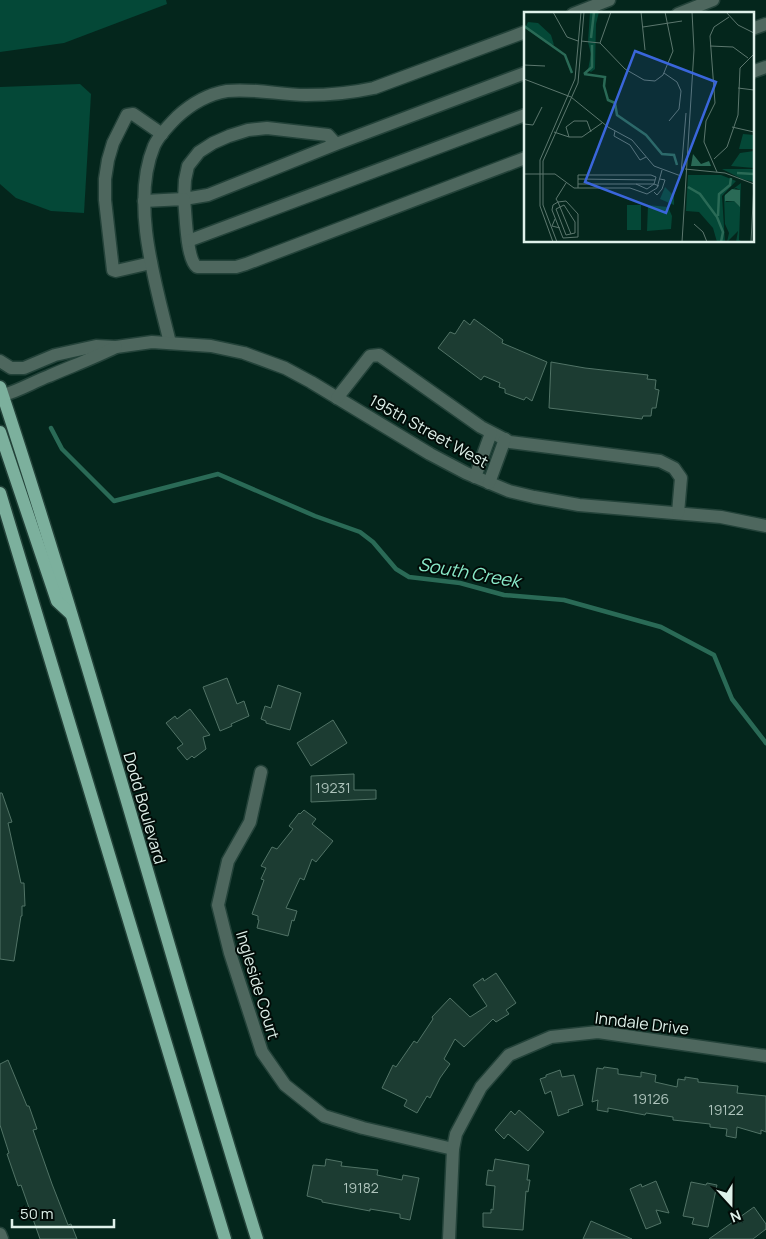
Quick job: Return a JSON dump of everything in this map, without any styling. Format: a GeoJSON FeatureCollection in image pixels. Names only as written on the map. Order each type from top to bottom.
{"type":"FeatureCollection","features":[{"type":"Feature","properties":{"kind":"main road","name":"Dodd Boulevard"},"geometry":{"type":"LineString","coordinates":[[1,392],[72,616],[158,913],[257,1239]]}},
{"type":"Feature","properties":{"kind":"main road"},"geometry":{"type":"LineString","coordinates":[[0,432],[57,601],[72,616]]}},
{"type":"Feature","properties":{"kind":"main road"},"geometry":{"type":"LineString","coordinates":[[0,493],[225,1239]]}},
{"type":"Feature","properties":{"kind":"street"},"geometry":{"type":"LineString","coordinates":[[577,12],[609,0]]}},
{"type":"Feature","properties":{"kind":"street"},"geometry":{"type":"LineString","coordinates":[[683,12],[713,0]]}},
{"type":"Feature","properties":{"kind":"street"},"geometry":{"type":"LineString","coordinates":[[754,28],[766,24]]}},
{"type":"Feature","properties":{"kind":"street"},"geometry":{"type":"LineString","coordinates":[[170,343],[151,263],[144,201],[145,177],[155,145],[167,126],[182,112],[211,95],[241,90],[305,95],[348,93],[365,90],[400,80],[524,32]]}},
{"type":"Feature","properties":{"kind":"street"},"geometry":{"type":"LineString","coordinates":[[754,71],[766,66]]}},
{"type":"Feature","properties":{"kind":"street"},"geometry":{"type":"LineString","coordinates":[[144,201],[184,199],[208,195],[336,144],[524,73]]}},
{"type":"Feature","properties":{"kind":"street"},"geometry":{"type":"LineString","coordinates":[[151,263],[116,271],[113,270],[106,215],[106,179],[108,160],[113,143],[127,115],[133,114],[162,134]]}},
{"type":"Feature","properties":{"kind":"street"},"geometry":{"type":"LineString","coordinates":[[188,241],[524,115]]}},
{"type":"Feature","properties":{"kind":"street"},"geometry":{"type":"LineString","coordinates":[[336,144],[328,135],[267,128],[248,130],[229,136],[199,152],[188,166],[185,180],[184,199],[191,260],[197,267],[241,266],[524,158]]}},
{"type":"Feature","properties":{"kind":"street","name":"195th Street West"},"geometry":{"type":"LineString","coordinates":[[0,361],[11,368],[24,368],[56,355],[96,346],[116,347],[152,342],[211,346],[258,358],[285,368],[430,454],[475,477],[509,491],[579,505],[722,517],[766,526]]}},
{"type":"Feature","properties":{"kind":"street","name":"195th Street West"},"geometry":{"type":"LineString","coordinates":[[1,392],[16,392],[47,376],[94,358],[116,347]]}},
{"type":"Feature","properties":{"kind":"street"},"geometry":{"type":"LineString","coordinates":[[337,398],[370,356],[379,355],[442,401],[510,442],[660,461],[674,468],[681,478],[678,513]]}},
{"type":"Feature","properties":{"kind":"street"},"geometry":{"type":"LineString","coordinates":[[475,477],[491,432]]}},
{"type":"Feature","properties":{"kind":"street"},"geometry":{"type":"LineString","coordinates":[[489,483],[505,439]]}},
{"type":"Feature","properties":{"kind":"street","name":"Ingleside Court"},"geometry":{"type":"LineString","coordinates":[[261,772],[250,822],[228,861],[218,905],[230,953],[262,1052],[285,1085],[324,1116],[363,1128],[453,1148]]}},
{"type":"Feature","properties":{"kind":"street","name":"Inndale Drive"},"geometry":{"type":"LineString","coordinates":[[449,1239],[453,1148],[456,1134],[481,1087],[509,1056],[551,1037],[598,1032],[766,1056]]}},
{"type":"Feature","properties":{"kind":"street"},"geometry":{"type":"LineString","coordinates":[[0,1234],[2,1239]]}},
{"type":"Feature","properties":{"kind":"green space"},"geometry":{"type":"Polygon","coordinates":[[[0,0],[166,0],[167,4],[64,43],[0,52],[0,0]]]}},
{"type":"Feature","properties":{"kind":"green space"},"geometry":{"type":"Polygon","coordinates":[[[80,84],[91,94],[84,213],[51,211],[16,198],[0,184],[0,87],[80,84]]]}},
{"type":"Feature","properties":{"kind":"building"},"geometry":{"type":"Polygon","coordinates":[[[474,319],[503,340],[502,343],[547,362],[532,401],[526,397],[524,400],[505,393],[505,389],[499,387],[500,383],[484,376],[481,380],[438,348],[450,332],[455,334],[464,320],[470,325],[474,319]]]}},
{"type":"Feature","properties":{"kind":"building"},"geometry":{"type":"Polygon","coordinates":[[[551,362],[648,375],[647,379],[656,380],[655,389],[659,390],[656,408],[652,408],[651,416],[643,416],[642,419],[549,408],[551,362]]]}},
{"type":"Feature","properties":{"kind":"building"},"geometry":{"type":"Polygon","coordinates":[[[227,678],[237,704],[244,701],[249,716],[220,731],[203,687],[227,678]]]}},
{"type":"Feature","properties":{"kind":"building"},"geometry":{"type":"Polygon","coordinates":[[[278,685],[301,693],[290,730],[266,723],[266,721],[261,719],[265,706],[271,708],[278,685]]]}},
{"type":"Feature","properties":{"kind":"building"},"geometry":{"type":"Polygon","coordinates":[[[190,709],[210,735],[203,737],[206,749],[194,758],[192,756],[187,760],[177,748],[183,744],[166,723],[175,716],[177,719],[190,709]]]}},
{"type":"Feature","properties":{"kind":"building"},"geometry":{"type":"Polygon","coordinates":[[[333,720],[347,743],[311,766],[297,743],[333,720]]]}},
{"type":"Feature","properties":{"kind":"building"},"geometry":{"type":"Polygon","coordinates":[[[354,774],[354,790],[376,790],[376,799],[311,802],[311,776],[354,774]]]}},
{"type":"Feature","properties":{"kind":"building"},"geometry":{"type":"Polygon","coordinates":[[[0,793],[2,793],[12,822],[8,823],[21,883],[24,883],[25,906],[22,906],[14,961],[0,959],[0,793]]]}},
{"type":"Feature","properties":{"kind":"building"},"geometry":{"type":"Polygon","coordinates":[[[304,810],[316,819],[312,824],[333,841],[316,862],[312,859],[304,880],[300,878],[286,908],[297,911],[294,921],[292,920],[288,936],[257,928],[258,916],[252,914],[264,880],[261,879],[266,868],[261,866],[272,847],[277,849],[293,829],[289,826],[299,813],[304,810]]]}},
{"type":"Feature","properties":{"kind":"building"},"geometry":{"type":"Polygon","coordinates":[[[496,973],[516,1003],[506,1010],[509,1014],[496,1022],[493,1019],[464,1047],[455,1039],[444,1059],[450,1064],[440,1078],[430,1098],[427,1096],[417,1113],[404,1106],[407,1100],[382,1088],[393,1065],[396,1067],[414,1041],[417,1043],[433,1019],[432,1017],[450,998],[470,1017],[487,1006],[473,985],[483,978],[484,981],[496,973]]]}},
{"type":"Feature","properties":{"kind":"building"},"geometry":{"type":"Polygon","coordinates":[[[8,1060],[27,1106],[29,1106],[37,1129],[33,1130],[52,1184],[68,1225],[71,1224],[77,1239],[40,1239],[21,1185],[18,1186],[0,1125],[0,1064],[8,1060]]]}},
{"type":"Feature","properties":{"kind":"building"},"geometry":{"type":"Polygon","coordinates":[[[604,1067],[618,1069],[618,1074],[641,1077],[641,1072],[656,1075],[655,1082],[677,1087],[678,1079],[685,1080],[685,1077],[698,1079],[698,1082],[738,1086],[737,1093],[766,1096],[766,1132],[761,1130],[761,1134],[737,1127],[736,1138],[726,1136],[727,1129],[710,1127],[710,1124],[673,1120],[673,1117],[646,1113],[645,1115],[608,1108],[608,1112],[597,1110],[598,1100],[592,1102],[597,1068],[603,1069],[604,1067]]]}},
{"type":"Feature","properties":{"kind":"building"},"geometry":{"type":"Polygon","coordinates":[[[560,1070],[562,1077],[574,1075],[583,1105],[558,1116],[551,1091],[545,1094],[540,1079],[560,1070]]]}},
{"type":"Feature","properties":{"kind":"building"},"geometry":{"type":"Polygon","coordinates":[[[519,1110],[544,1132],[528,1151],[508,1134],[504,1139],[495,1130],[511,1111],[515,1115],[519,1110]]]}},
{"type":"Feature","properties":{"kind":"building"},"geometry":{"type":"Polygon","coordinates":[[[326,1159],[342,1162],[341,1166],[378,1170],[377,1175],[402,1180],[403,1175],[419,1178],[410,1220],[400,1218],[400,1214],[370,1209],[370,1211],[322,1202],[322,1200],[307,1196],[313,1165],[325,1166],[326,1159]]]}},
{"type":"Feature","properties":{"kind":"building"},"geometry":{"type":"Polygon","coordinates":[[[495,1159],[529,1165],[527,1180],[530,1180],[528,1192],[526,1191],[523,1230],[483,1227],[483,1213],[491,1213],[491,1209],[493,1210],[495,1186],[486,1185],[488,1170],[493,1171],[495,1159]]]}},
{"type":"Feature","properties":{"kind":"building"},"geometry":{"type":"Polygon","coordinates":[[[656,1181],[669,1213],[656,1210],[661,1223],[646,1229],[630,1189],[641,1184],[642,1187],[656,1181]]]}},
{"type":"Feature","properties":{"kind":"building"},"geometry":{"type":"Polygon","coordinates":[[[691,1182],[717,1185],[708,1227],[692,1224],[694,1218],[683,1216],[691,1182]]]}},
{"type":"Feature","properties":{"kind":"building"},"geometry":{"type":"Polygon","coordinates":[[[754,1207],[766,1224],[766,1229],[753,1239],[709,1239],[754,1207]]]}},
{"type":"Feature","properties":{"kind":"building"},"geometry":{"type":"Polygon","coordinates":[[[591,1221],[632,1239],[583,1239],[591,1221]]]}},
{"type":"Feature","properties":{"kind":"waterway","name":"South Creek"},"geometry":{"type":"LineString","coordinates":[[51,428],[62,449],[114,501],[218,474],[315,516],[360,532],[373,542],[396,569],[409,577],[460,583],[504,595],[564,600],[661,627],[714,655],[732,699],[766,743]]}}]}
